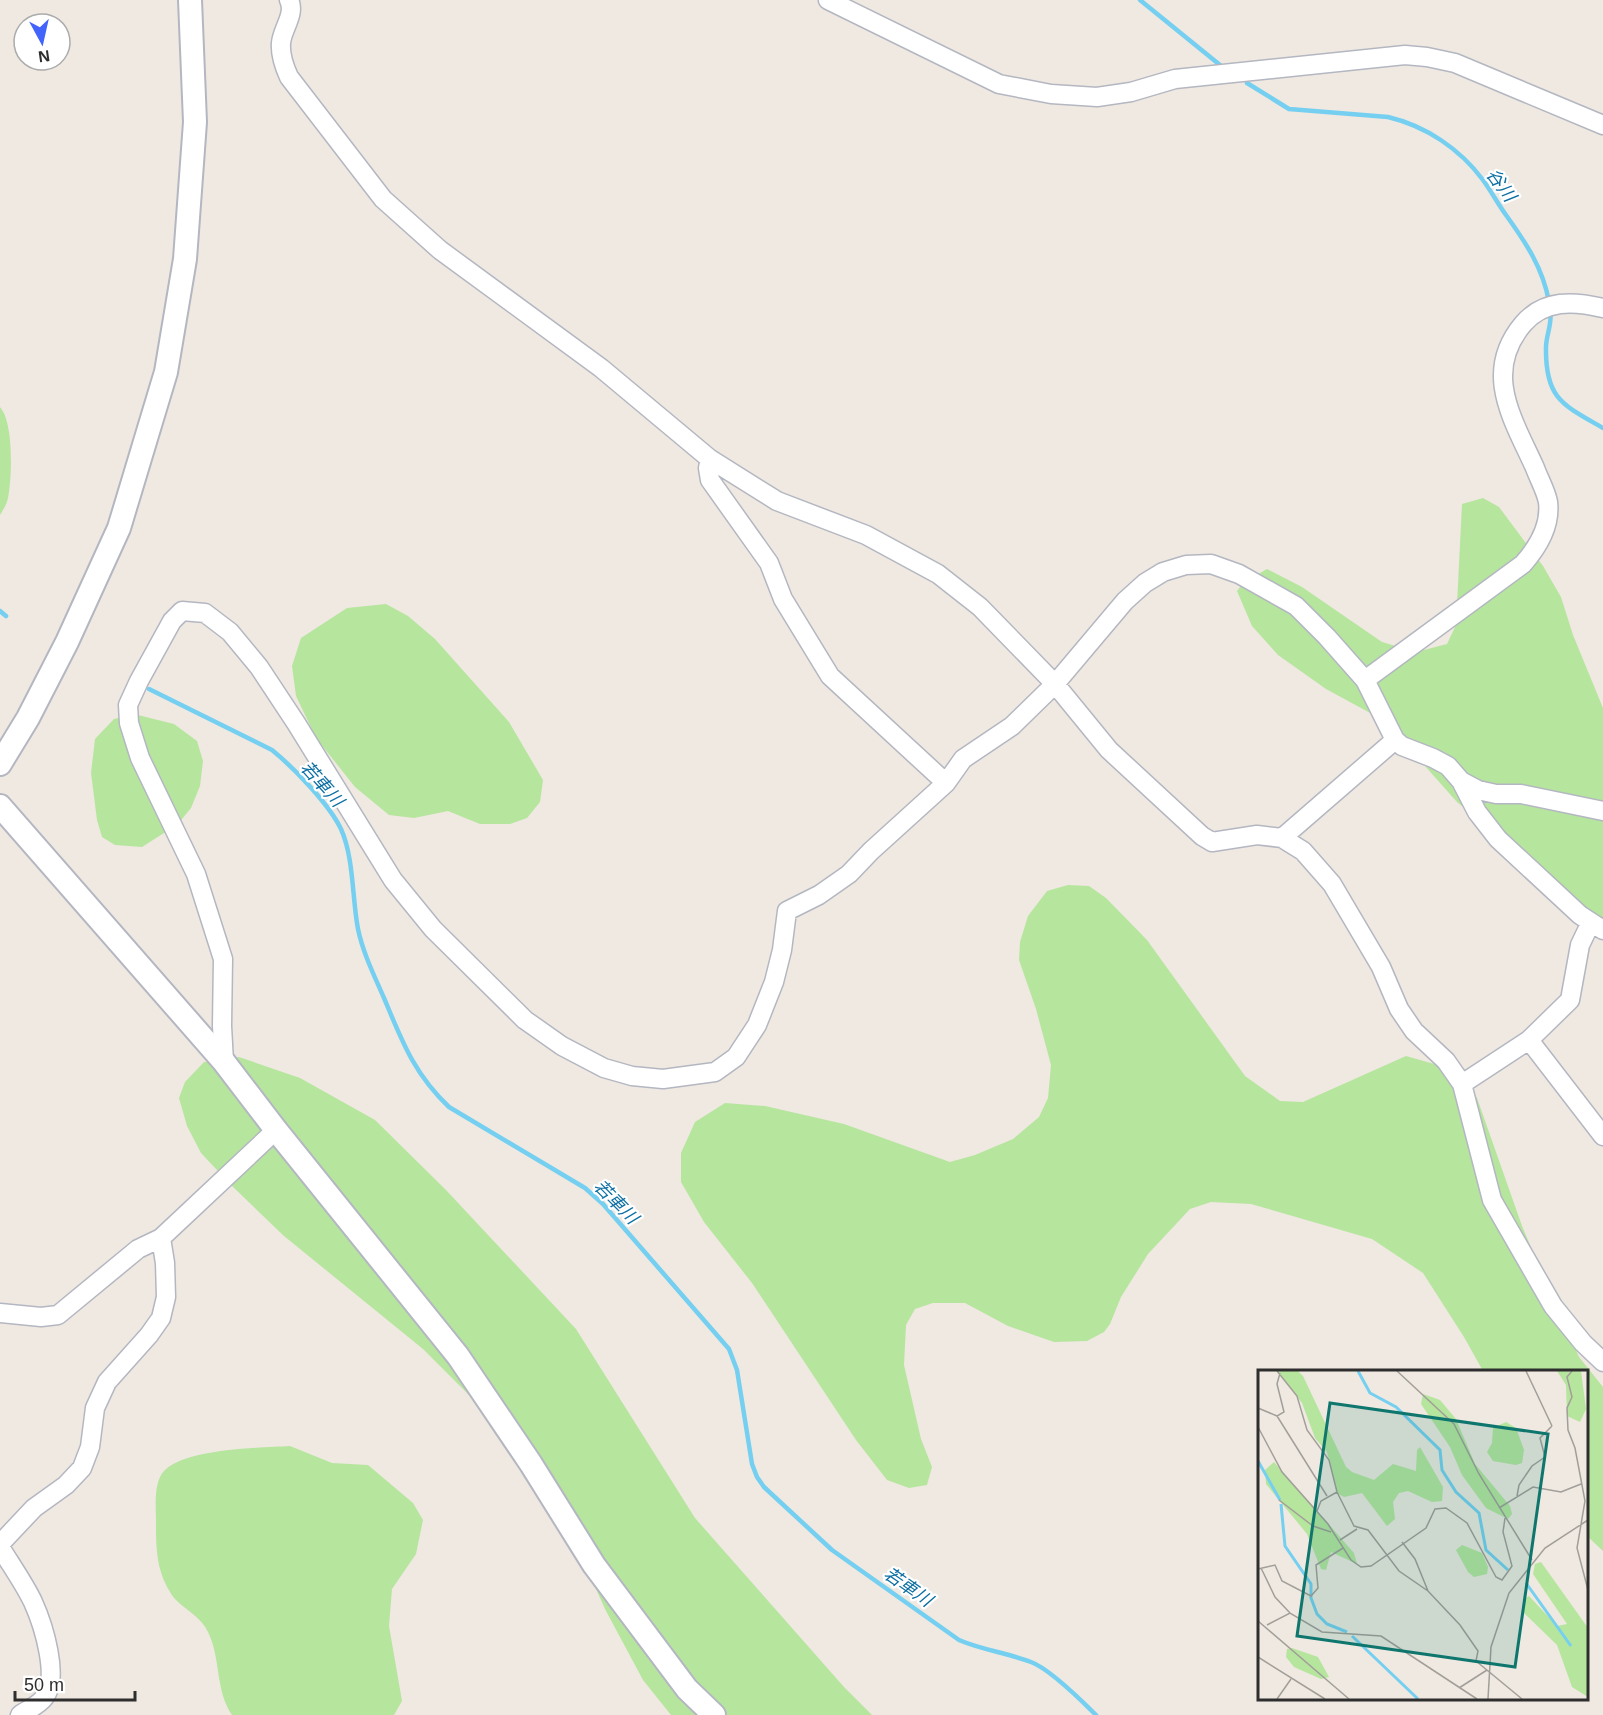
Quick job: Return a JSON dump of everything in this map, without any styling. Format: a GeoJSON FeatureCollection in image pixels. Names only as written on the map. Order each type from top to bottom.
{"type":"FeatureCollection","features":[{"type":"Feature","properties":{"kind":"street"},"geometry":{"type":"LineString","coordinates":[[0,764],[28,718],[67,642],[119,528],[165,372],[185,259],[195,122],[190,0]]}},
{"type":"Feature","properties":{"kind":"street"},"geometry":{"type":"LineString","coordinates":[[289,0],[291,11],[281,43],[283,64],[289,77],[383,199],[440,250],[601,368],[710,459],[777,501],[866,535],[938,574],[980,607],[1055,684],[1109,750],[1202,837],[1212,842],[1257,835],[1282,838],[1303,851],[1332,884],[1381,967],[1399,1010],[1414,1031],[1446,1061],[1462,1084],[1492,1200],[1553,1306],[1583,1343],[1603,1362]]}},
{"type":"Feature","properties":{"kind":"street"},"geometry":{"type":"LineString","coordinates":[[828,0],[999,84],[1051,94],[1097,97],[1131,92],[1175,79],[1405,55],[1455,63],[1603,125]]}},
{"type":"Feature","properties":{"kind":"street"},"geometry":{"type":"LineString","coordinates":[[1365,680],[1523,564],[1534,552],[1543,535],[1548,502],[1511,415],[1505,394],[1502,368],[1505,353],[1512,338],[1527,319],[1551,306],[1580,303],[1603,308]]}},
{"type":"Feature","properties":{"kind":"street"},"geometry":{"type":"LineString","coordinates":[[710,459],[708,468],[710,480],[769,563],[783,599],[831,676],[946,783]]}},
{"type":"Feature","properties":{"kind":"street"},"geometry":{"type":"LineString","coordinates":[[224,1062],[223,959],[196,874],[140,758],[129,723],[128,705],[139,681],[172,621],[182,611],[205,613],[230,632],[259,667],[296,723],[393,880],[441,937],[525,1020],[562,1046],[604,1068],[632,1076],[663,1079],[716,1072],[736,1057],[757,1025],[774,982],[782,950],[787,911],[819,895],[849,874],[946,783],[963,759],[1012,726],[1055,684],[1125,601],[1145,583],[1163,572],[1186,565],[1211,564],[1239,574],[1296,606],[1365,680],[1395,740],[1402,746],[1448,766],[1461,781],[1477,812],[1498,839],[1580,915],[1597,926],[1580,945],[1570,1000],[1529,1040],[1462,1084]]}},
{"type":"Feature","properties":{"kind":"street"},"geometry":{"type":"LineString","coordinates":[[1282,838],[1395,740]]}},
{"type":"Feature","properties":{"kind":"street"},"geometry":{"type":"LineString","coordinates":[[1461,781],[1478,790],[1496,794],[1521,794],[1603,811]]}},
{"type":"Feature","properties":{"kind":"street"},"geometry":{"type":"LineString","coordinates":[[0,806],[224,1062],[458,1356],[531,1464],[594,1565],[687,1689],[714,1715]]}},
{"type":"Feature","properties":{"kind":"street"},"geometry":{"type":"LineString","coordinates":[[1529,1040],[1603,1136]]}},
{"type":"Feature","properties":{"kind":"street"},"geometry":{"type":"LineString","coordinates":[[0,1313],[41,1317],[58,1315],[138,1249],[161,1238],[276,1130]]}},
{"type":"Feature","properties":{"kind":"street"},"geometry":{"type":"LineString","coordinates":[[20,1715],[43,1700],[51,1676],[45,1636],[33,1602],[0,1545],[34,1508],[66,1485],[82,1468],[90,1447],[95,1408],[107,1382],[161,1318],[166,1297],[165,1263],[161,1238]]}},
{"type":"Feature","properties":{"kind":"green space"},"geometry":{"type":"Polygon","coordinates":[[[0,407],[8,425],[11,464],[8,498],[0,515],[0,407]]]}},
{"type":"Feature","properties":{"kind":"green space"},"geometry":{"type":"Polygon","coordinates":[[[1483,498],[1499,507],[1543,566],[1561,597],[1573,635],[1603,708],[1603,922],[1457,802],[1385,721],[1326,689],[1278,655],[1252,626],[1237,591],[1243,583],[1267,569],[1302,587],[1382,642],[1416,652],[1447,644],[1456,625],[1462,504],[1483,498]]]}},
{"type":"Feature","properties":{"kind":"green space"},"geometry":{"type":"Polygon","coordinates":[[[386,604],[408,616],[435,639],[509,722],[543,780],[540,802],[527,818],[510,824],[480,824],[448,811],[414,818],[389,815],[355,787],[316,738],[296,696],[292,666],[301,638],[347,608],[386,604]]]}},
{"type":"Feature","properties":{"kind":"green space"},"geometry":{"type":"Polygon","coordinates":[[[134,714],[174,724],[197,741],[203,761],[200,786],[191,808],[178,824],[142,847],[115,845],[102,837],[97,820],[91,773],[95,739],[114,719],[134,714]]]}},
{"type":"Feature","properties":{"kind":"green space"},"geometry":{"type":"Polygon","coordinates":[[[1068,885],[1089,886],[1106,898],[1147,940],[1245,1076],[1280,1101],[1303,1102],[1406,1056],[1459,1071],[1477,1098],[1522,1226],[1579,1357],[1603,1387],[1603,1551],[1588,1537],[1588,1370],[1482,1370],[1423,1273],[1372,1239],[1251,1204],[1211,1202],[1190,1209],[1148,1254],[1121,1297],[1110,1324],[1104,1332],[1087,1341],[1054,1342],[1008,1326],[965,1303],[933,1303],[915,1309],[906,1325],[904,1365],[921,1439],[932,1467],[927,1485],[909,1488],[887,1480],[856,1440],[752,1283],[704,1222],[681,1182],[681,1153],[695,1122],[725,1103],[765,1106],[844,1124],[950,1162],[975,1155],[1013,1139],[1039,1117],[1048,1098],[1051,1065],[1036,1009],[1019,960],[1020,942],[1028,916],[1047,891],[1068,885]]]}},
{"type":"Feature","properties":{"kind":"green space"},"geometry":{"type":"Polygon","coordinates":[[[239,1057],[300,1078],[375,1120],[446,1190],[576,1329],[695,1518],[844,1687],[872,1715],[671,1715],[643,1680],[605,1609],[579,1551],[497,1423],[423,1349],[284,1236],[201,1153],[187,1126],[179,1098],[185,1082],[204,1062],[239,1057]]]}},
{"type":"Feature","properties":{"kind":"green space"},"geometry":{"type":"Polygon","coordinates":[[[290,1446],[332,1463],[368,1465],[413,1503],[423,1520],[416,1554],[392,1589],[389,1626],[402,1701],[394,1715],[232,1715],[220,1685],[215,1652],[208,1632],[198,1618],[174,1597],[163,1579],[157,1554],[156,1500],[160,1477],[168,1467],[182,1460],[219,1451],[290,1446]]]}},
{"type":"Feature","properties":{"kind":"waterway","name":"谷川"},"geometry":{"type":"LineString","coordinates":[[1140,0],[1220,65]]}},
{"type":"Feature","properties":{"kind":"waterway","name":"谷川"},"geometry":{"type":"LineString","coordinates":[[1247,83],[1289,109],[1388,117],[1416,126],[1441,140],[1464,158],[1486,184],[1533,256],[1543,278],[1549,302]]}},
{"type":"Feature","properties":{"kind":"waterway","name":"谷川"},"geometry":{"type":"LineString","coordinates":[[1550,310],[1551,319],[1546,347],[1549,378],[1553,389],[1567,406],[1603,428]]}},
{"type":"Feature","properties":{"kind":"waterway","name":"若車川"},"geometry":{"type":"LineString","coordinates":[[0,611],[6,616]]}},
{"type":"Feature","properties":{"kind":"waterway","name":"若車川"},"geometry":{"type":"LineString","coordinates":[[149,689],[272,750],[320,798],[341,829],[345,840],[358,929],[369,964],[397,1029],[418,1069],[449,1107],[585,1188],[603,1204],[729,1349],[737,1370],[752,1464],[764,1487],[832,1550],[959,1640],[1039,1666],[1096,1715]]}}]}
